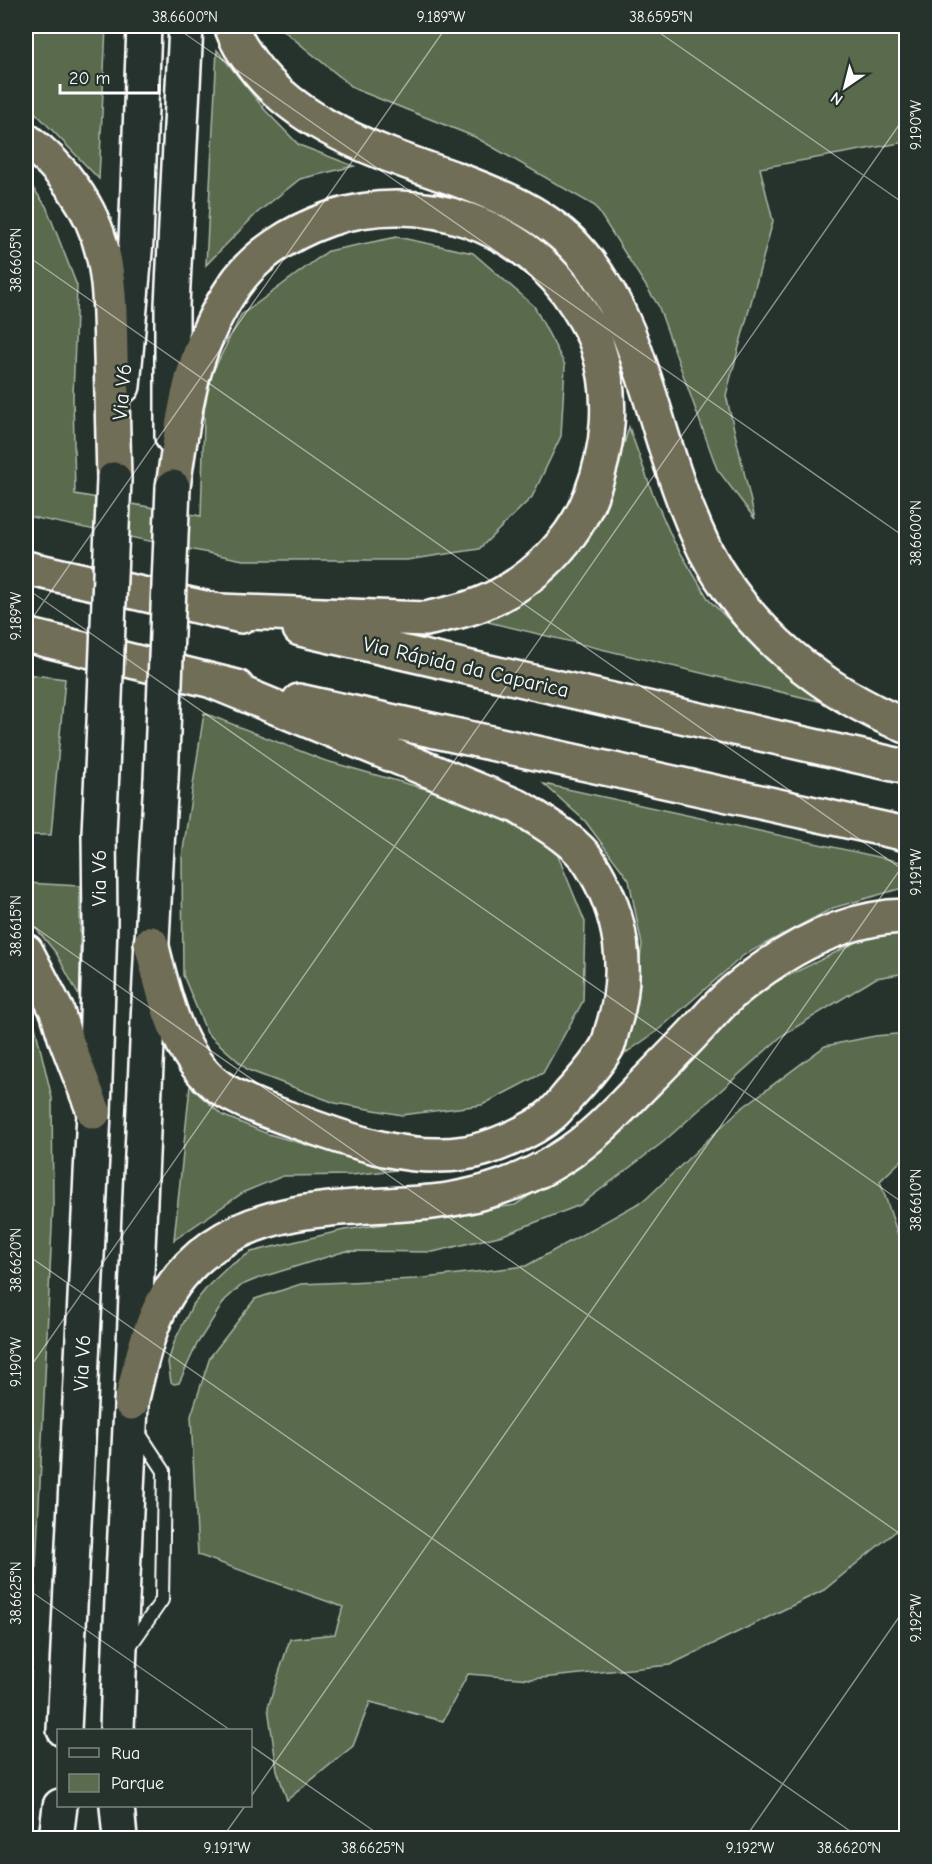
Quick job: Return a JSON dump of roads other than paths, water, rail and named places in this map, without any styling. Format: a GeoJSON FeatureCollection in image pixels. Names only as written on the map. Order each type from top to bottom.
{"type":"FeatureCollection","features":[{"type":"Feature","properties":{"kind":"highway"},"geometry":{"type":"LineString","coordinates":[[231,26],[241,49],[259,71],[277,92],[305,113],[369,148],[493,193],[526,209],[552,226],[579,250],[600,277],[618,307],[646,379],[676,482],[706,551],[726,585],[748,614],[772,639],[818,678],[858,703],[906,726]]}},
{"type":"Feature","properties":{"kind":"highway"},"geometry":{"type":"LineString","coordinates":[[26,140],[63,174],[81,199],[93,222],[102,250],[109,310],[114,479]]}},
{"type":"Feature","properties":{"kind":"highway"},"geometry":{"type":"LineString","coordinates":[[172,487],[194,370],[219,309],[235,284],[271,249],[291,235],[343,214],[371,208],[438,211],[465,218],[497,233],[523,249],[552,272],[572,297],[598,347],[605,381],[607,426],[605,449],[598,478],[575,527],[536,571],[516,586],[489,601],[459,612],[426,619],[220,611]]}},
{"type":"Feature","properties":{"kind":"highway"},"geometry":{"type":"LineString","coordinates":[[26,563],[58,575]]}},
{"type":"Feature","properties":{"kind":"highway","name":"Via Rápida da Caparica"},"geometry":{"type":"LineString","coordinates":[[26,568],[906,767]]}},
{"type":"Feature","properties":{"kind":"highway"},"geometry":{"type":"LineString","coordinates":[[26,635],[214,682],[906,834]]}},
{"type":"Feature","properties":{"kind":"highway"},"geometry":{"type":"LineString","coordinates":[[151,943],[167,1007],[184,1046],[203,1071],[225,1091],[264,1110],[354,1142],[412,1155],[466,1153],[511,1139],[550,1116],[582,1080],[608,1045],[619,1009],[623,971],[619,933],[609,896],[589,860],[559,832],[519,807],[214,682]]}},
{"type":"Feature","properties":{"kind":"highway"},"geometry":{"type":"LineString","coordinates":[[131,1412],[147,1337],[164,1297],[194,1261],[214,1246],[240,1230],[301,1211],[434,1202],[479,1194],[526,1178],[562,1158],[605,1124],[736,989],[777,959],[827,933],[887,916],[906,916]]}},
{"type":"Feature","properties":{"kind":"highway"},"geometry":{"type":"LineString","coordinates":[[26,951],[57,1011],[94,1112]]}},
{"type":"Feature","properties":{"kind":"main road","name":"Via V6"},"geometry":{"type":"LineString","coordinates":[[64,1729],[94,1112],[100,924],[99,833],[114,479],[136,241],[144,26]]}},
{"type":"Feature","properties":{"kind":"main road"},"geometry":{"type":"LineString","coordinates":[[117,1729],[123,1545],[131,1412],[151,943],[161,780],[172,487],[172,305],[186,26]]}},
{"type":"Feature","properties":{"kind":"main road"},"geometry":{"type":"LineString","coordinates":[[56,1839],[60,1807]]}},
{"type":"Feature","properties":{"kind":"main road"},"geometry":{"type":"LineString","coordinates":[[117,1807],[120,1839]]}}]}
